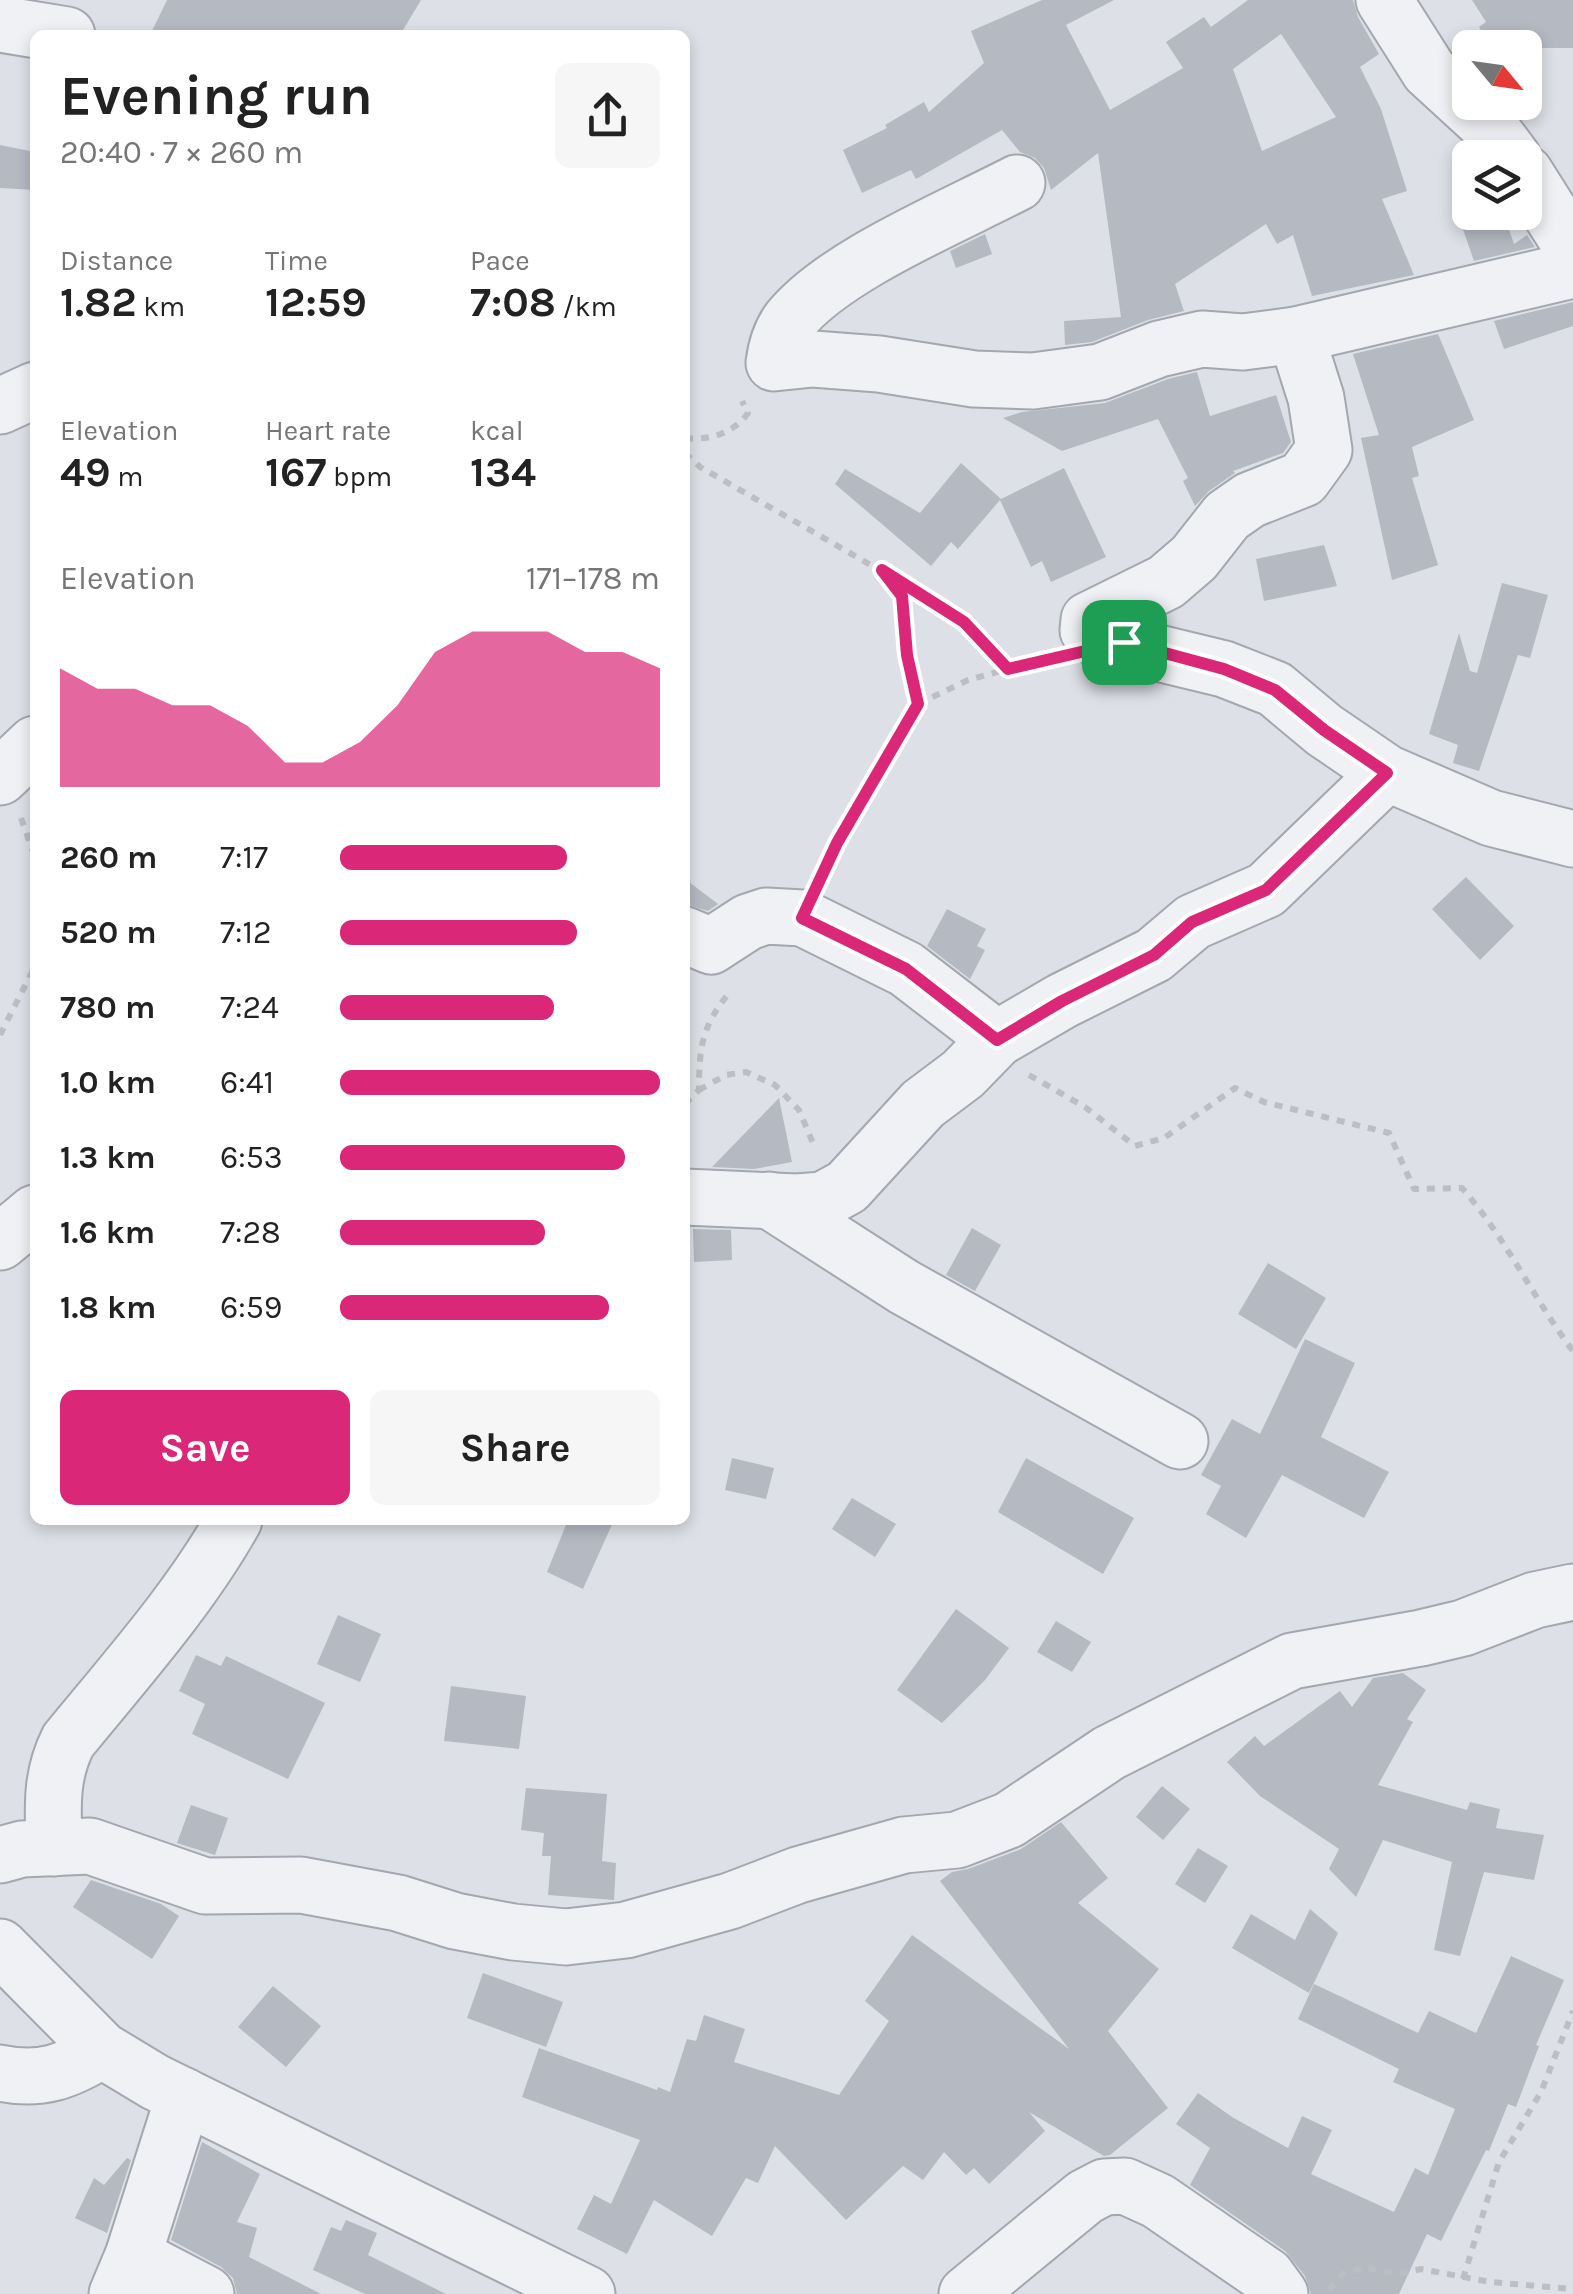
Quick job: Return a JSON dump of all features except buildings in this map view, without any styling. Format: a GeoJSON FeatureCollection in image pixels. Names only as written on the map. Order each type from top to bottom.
{"type":"FeatureCollection","features":[{"type":"Feature","properties":{"kind":"street"},"geometry":{"type":"LineString","coordinates":[[1384,0],[1429,71],[1500,140]]}},
{"type":"Feature","properties":{"kind":"street"},"geometry":{"type":"LineString","coordinates":[[0,24],[37,30]]}},
{"type":"Feature","properties":{"kind":"street"},"geometry":{"type":"LineString","coordinates":[[1017,183],[847,272],[806,302],[777,342],[774,363],[812,359],[879,364],[974,380],[1033,381],[1100,372],[1159,349],[1202,339],[1242,342],[1296,335],[1573,270]]}},
{"type":"Feature","properties":{"kind":"street"},"geometry":{"type":"LineString","coordinates":[[1542,201],[1573,249]]}},
{"type":"Feature","properties":{"kind":"street"},"geometry":{"type":"LineString","coordinates":[[1296,335],[1316,398],[1324,450],[1303,479],[1250,500],[1227,516],[1194,558],[1166,582],[1089,620],[1088,630],[1096,638],[1224,669],[1275,690],[1387,773],[1490,818],[1573,839]]}},
{"type":"Feature","properties":{"kind":"street"},"geometry":{"type":"LineString","coordinates":[[0,406],[30,392]]}},
{"type":"Feature","properties":{"kind":"street"},"geometry":{"type":"LineString","coordinates":[[0,777],[30,749]]}},
{"type":"Feature","properties":{"kind":"street"},"geometry":{"type":"LineString","coordinates":[[690,1197],[824,1200],[859,1177],[924,1104],[997,1040],[1062,1001],[1154,955],[1192,922],[1266,890],[1387,773]]}},
{"type":"Feature","properties":{"kind":"street"},"geometry":{"type":"LineString","coordinates":[[690,937],[711,946],[748,922],[766,916],[802,918],[906,969],[997,1040]]}},
{"type":"Feature","properties":{"kind":"street"},"geometry":{"type":"LineString","coordinates":[[769,1200],[904,1287],[1180,1441]]}},
{"type":"Feature","properties":{"kind":"street"},"geometry":{"type":"LineString","coordinates":[[0,1242],[30,1217]]}},
{"type":"Feature","properties":{"kind":"street"},"geometry":{"type":"LineString","coordinates":[[54,1848],[53,1783],[68,1741],[184,1598],[215,1556],[231,1525]]}},
{"type":"Feature","properties":{"kind":"street"},"geometry":{"type":"LineString","coordinates":[[0,1855],[90,1846],[205,1886],[301,1884],[398,1904],[455,1922],[514,1932],[566,1937],[626,1930],[904,1845],[958,1840],[1008,1820],[1108,1752],[1292,1662],[1463,1628],[1535,1600],[1573,1592]]}},
{"type":"Feature","properties":{"kind":"street"},"geometry":{"type":"LineString","coordinates":[[0,1947],[102,2050],[184,2096],[587,2294]]}},
{"type":"Feature","properties":{"kind":"street"},"geometry":{"type":"LineString","coordinates":[[0,2073],[24,2078],[71,2069],[102,2050]]}},
{"type":"Feature","properties":{"kind":"street"},"geometry":{"type":"LineString","coordinates":[[184,2096],[125,2275],[206,2294]]}},
{"type":"Feature","properties":{"kind":"street"},"geometry":{"type":"LineString","coordinates":[[968,2294],[1085,2197],[1104,2187],[1125,2186],[1158,2200],[1267,2276],[1280,2294]]}},
{"type":"Feature","properties":{"kind":"path"},"geometry":{"type":"LineString","coordinates":[[690,439],[698,440],[738,426],[748,413],[738,390],[774,363]]}},
{"type":"Feature","properties":{"kind":"path"},"geometry":{"type":"LineString","coordinates":[[690,458],[964,622],[1008,669]]}},
{"type":"Feature","properties":{"kind":"path"},"geometry":{"type":"LineString","coordinates":[[882,570],[902,596],[907,655],[918,704]]}},
{"type":"Feature","properties":{"kind":"path"},"geometry":{"type":"LineString","coordinates":[[802,918],[837,843],[918,704],[968,680],[1054,660]]}},
{"type":"Feature","properties":{"kind":"path"},"geometry":{"type":"LineString","coordinates":[[0,1035],[30,976]]}},
{"type":"Feature","properties":{"kind":"path"},"geometry":{"type":"LineString","coordinates":[[699,1090],[703,1031],[731,989]]}},
{"type":"Feature","properties":{"kind":"path"},"geometry":{"type":"LineString","coordinates":[[997,1040],[1026,1073],[1085,1107],[1135,1146],[1164,1138],[1235,1088],[1264,1102],[1390,1133],[1414,1190],[1462,1188],[1486,1214],[1573,1351]]}},
{"type":"Feature","properties":{"kind":"path"},"geometry":{"type":"LineString","coordinates":[[690,1099],[726,1075],[746,1072],[775,1085],[799,1110],[816,1151],[830,1165],[859,1177]]}},
{"type":"Feature","properties":{"kind":"path"},"geometry":{"type":"LineString","coordinates":[[1463,2279],[1499,2162],[1542,2092],[1573,2011]]}},
{"type":"Feature","properties":{"kind":"path"},"geometry":{"type":"LineString","coordinates":[[1324,2294],[1345,2272],[1367,2268],[1399,2274],[1421,2269],[1463,2279],[1573,2289]]}},
{"type":"Feature","properties":{"kind":"route"},"geometry":{"type":"LineString","coordinates":[[882,570],[964,622],[1008,669],[1124,642],[1224,669],[1275,690],[1387,773],[1266,890],[1192,922],[1154,955],[1062,1001],[997,1040],[906,969],[802,918],[837,843],[918,704],[907,655],[902,596],[882,570]]}}]}
